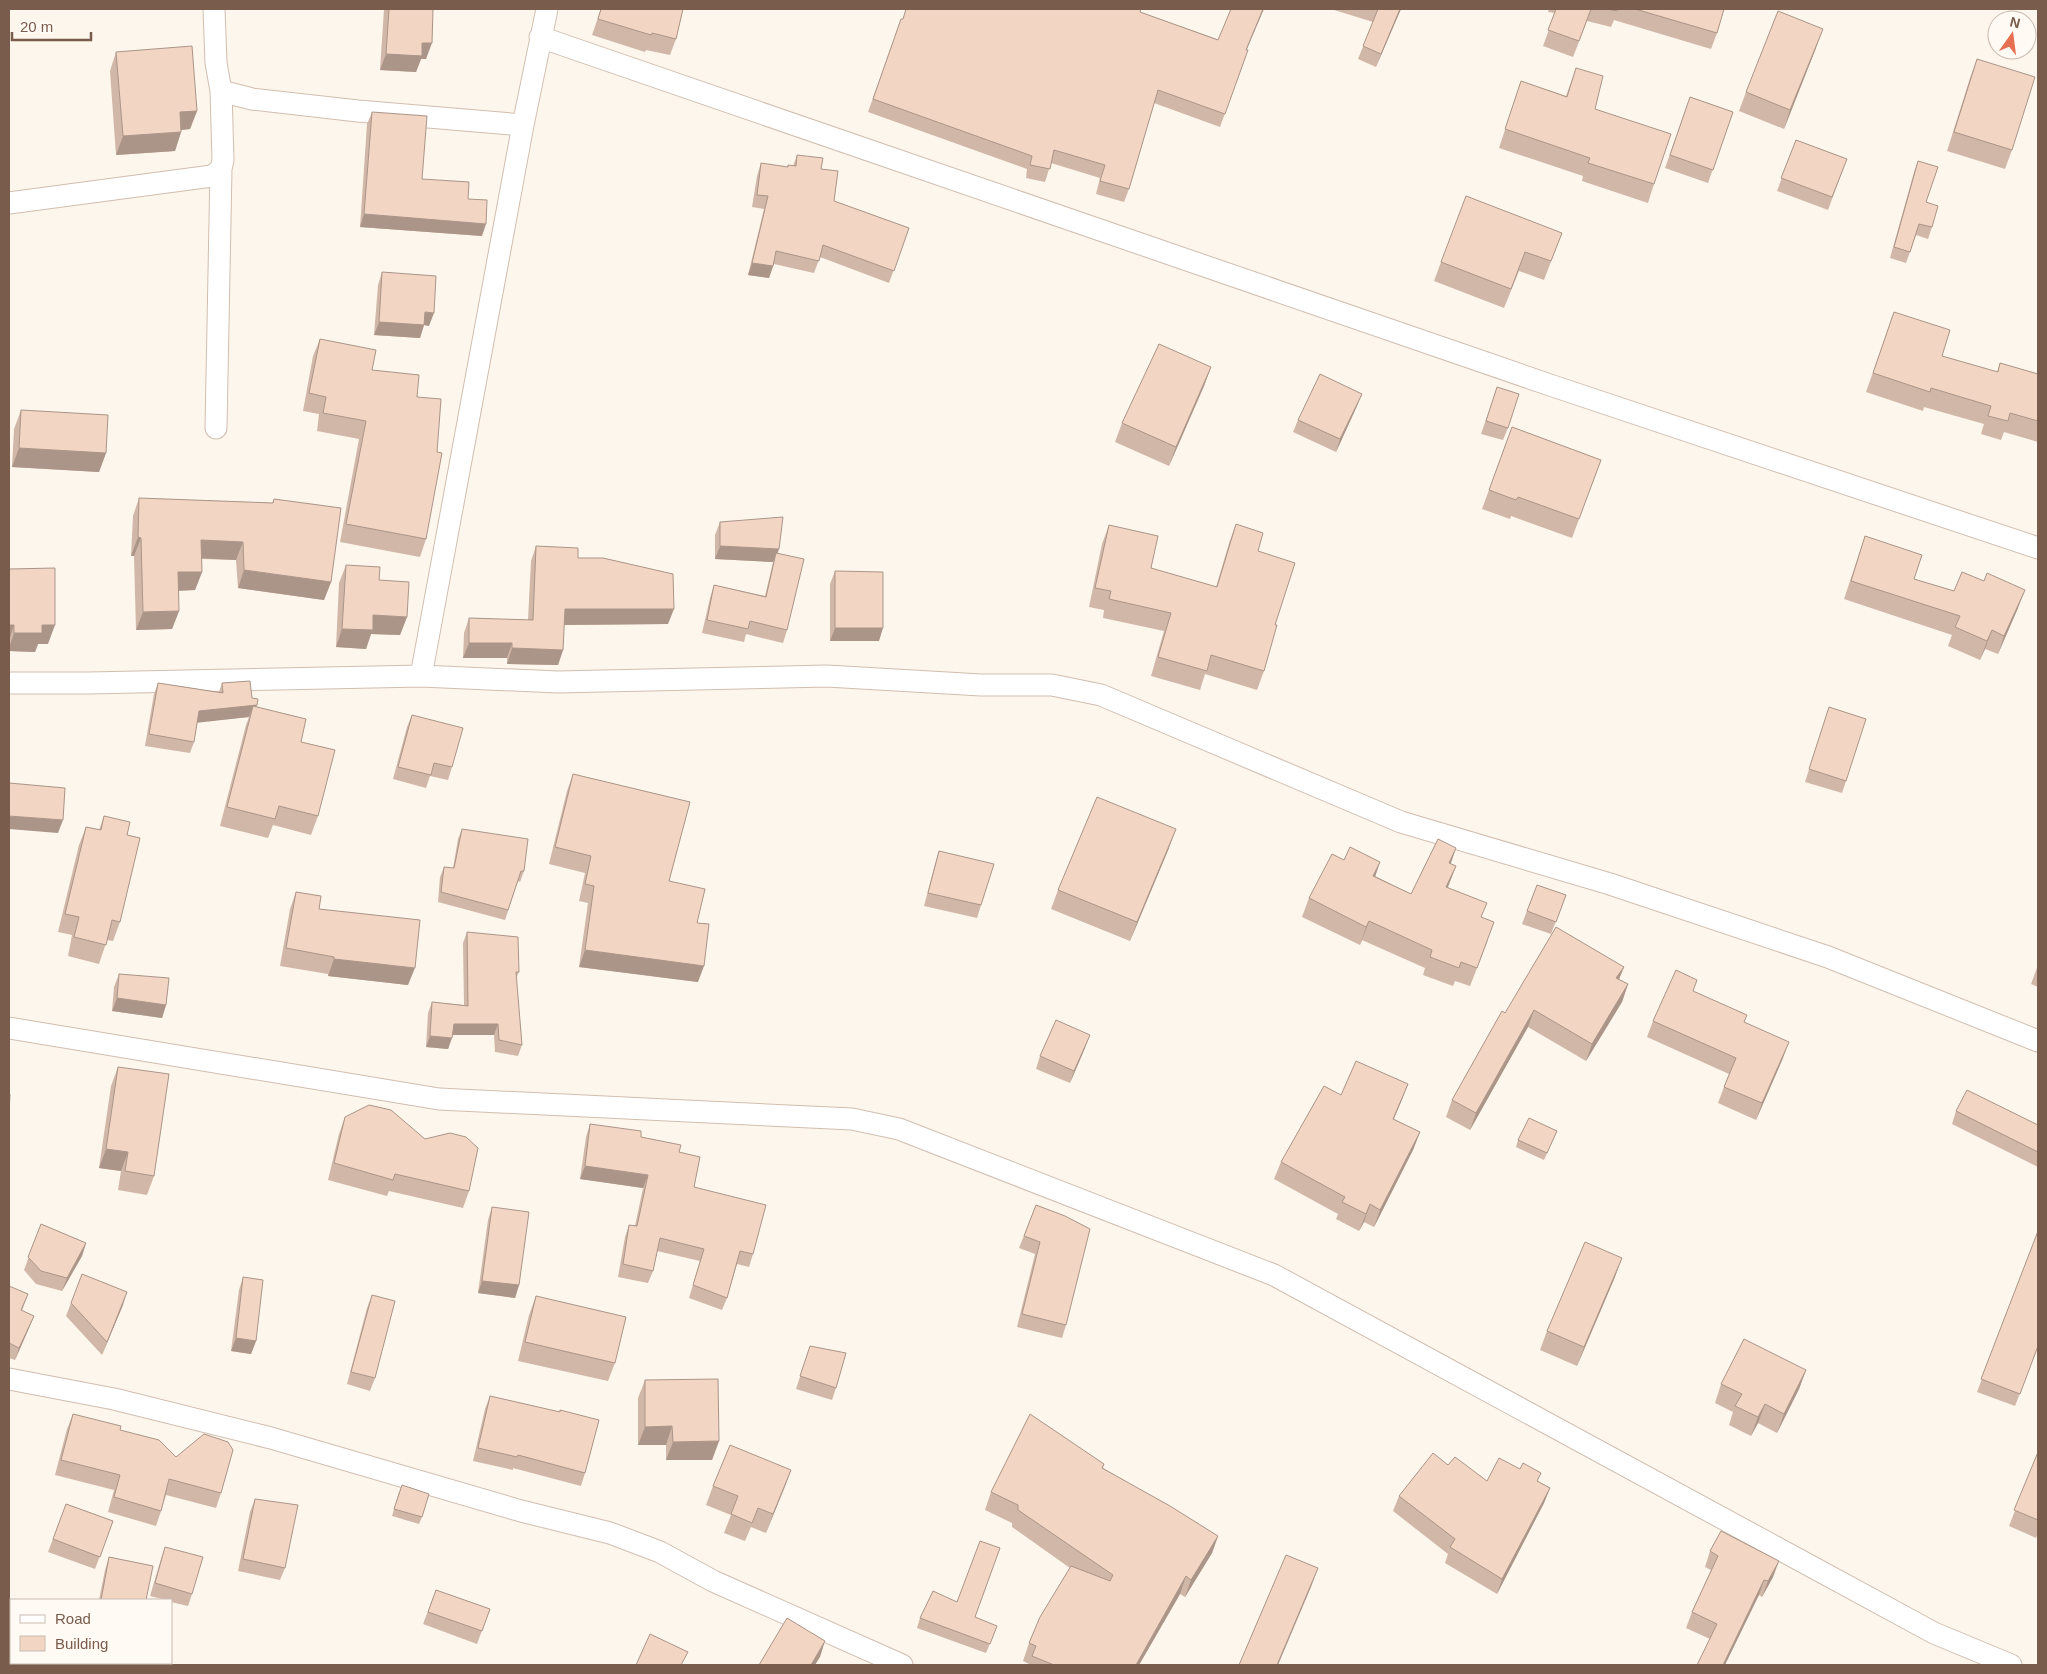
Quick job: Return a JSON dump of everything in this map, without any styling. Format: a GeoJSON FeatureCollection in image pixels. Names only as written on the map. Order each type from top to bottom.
{"type":"FeatureCollection","features":[{"type":"Feature","properties":{"kind":"street"},"geometry":{"type":"LineString","coordinates":[[214,9],[216,63],[221,91],[223,160],[221,169],[216,428]]}},
{"type":"Feature","properties":{"kind":"street"},"geometry":{"type":"LineString","coordinates":[[421,676],[523,125],[547,9]]}},
{"type":"Feature","properties":{"kind":"street"},"geometry":{"type":"LineString","coordinates":[[540,38],[1550,385],[2038,548]]}},
{"type":"Feature","properties":{"kind":"street"},"geometry":{"type":"LineString","coordinates":[[221,91],[252,99],[358,111],[523,125]]}},
{"type":"Feature","properties":{"kind":"street"},"geometry":{"type":"LineString","coordinates":[[9,203],[212,176],[221,169]]}},
{"type":"Feature","properties":{"kind":"street"},"geometry":{"type":"LineString","coordinates":[[9,683],[99,683],[421,676],[558,682],[827,676],[981,685],[1052,685],[1101,695],[1401,822],[1610,884],[1828,957],[2038,1040]]}},
{"type":"Feature","properties":{"kind":"street"},"geometry":{"type":"LineString","coordinates":[[9,1028],[440,1099],[852,1119],[899,1129],[1274,1275],[1934,1633],[2011,1665]]}},
{"type":"Feature","properties":{"kind":"street"},"geometry":{"type":"LineString","coordinates":[[9,1379],[114,1399],[272,1438],[521,1512],[610,1533],[660,1552],[713,1581],[902,1665]]}},
{"type":"Feature","properties":{"kind":"building"},"geometry":{"type":"Polygon","coordinates":[[[389,9],[433,9],[432,43],[422,43],[422,56],[386,54],[389,9]]]}},
{"type":"Feature","properties":{"kind":"building"},"geometry":{"type":"Polygon","coordinates":[[[601,9],[683,9],[676,39],[652,33],[651,35],[598,19],[601,9]]]}},
{"type":"Feature","properties":{"kind":"building"},"geometry":{"type":"Polygon","coordinates":[[[906,9],[1141,9],[1140,12],[1218,40],[1231,9],[1263,9],[1246,50],[1248,50],[1225,114],[1158,90],[1129,189],[1100,181],[1105,165],[1054,150],[1050,169],[1030,165],[1032,156],[873,99],[906,9]]]}},
{"type":"Feature","properties":{"kind":"building"},"geometry":{"type":"Polygon","coordinates":[[[1378,9],[1400,9],[1381,54],[1363,46],[1378,9]]]}},
{"type":"Feature","properties":{"kind":"building"},"geometry":{"type":"Polygon","coordinates":[[[1556,9],[1591,9],[1579,41],[1548,30],[1556,9]]]}},
{"type":"Feature","properties":{"kind":"building"},"geometry":{"type":"Polygon","coordinates":[[[1635,9],[1724,9],[1717,33],[1635,9]]]}},
{"type":"Feature","properties":{"kind":"building"},"geometry":{"type":"Polygon","coordinates":[[[1778,11],[1823,29],[1790,110],[1746,92],[1778,11]]]}},
{"type":"Feature","properties":{"kind":"building"},"geometry":{"type":"Polygon","coordinates":[[[192,46],[197,111],[180,112],[181,132],[123,136],[116,52],[192,46]]]}},
{"type":"Feature","properties":{"kind":"building"},"geometry":{"type":"Polygon","coordinates":[[[1977,59],[2035,77],[2012,150],[1954,132],[1977,59]]]}},
{"type":"Feature","properties":{"kind":"building"},"geometry":{"type":"Polygon","coordinates":[[[1576,68],[1603,76],[1595,109],[1671,134],[1654,184],[1588,163],[1590,158],[1505,129],[1521,81],[1567,97],[1576,68]]]}},
{"type":"Feature","properties":{"kind":"building"},"geometry":{"type":"Polygon","coordinates":[[[1690,97],[1733,112],[1713,170],[1670,155],[1690,97]]]}},
{"type":"Feature","properties":{"kind":"building"},"geometry":{"type":"Polygon","coordinates":[[[372,112],[427,116],[422,179],[469,182],[468,199],[487,200],[486,224],[364,214],[372,112]]]}},
{"type":"Feature","properties":{"kind":"building"},"geometry":{"type":"Polygon","coordinates":[[[1796,140],[1847,159],[1832,197],[1781,178],[1796,140]]]}},
{"type":"Feature","properties":{"kind":"building"},"geometry":{"type":"Polygon","coordinates":[[[797,155],[823,158],[821,169],[838,171],[834,201],[909,228],[894,271],[823,245],[819,261],[776,251],[773,266],[752,263],[768,196],[757,195],[761,163],[788,167],[788,165],[796,166],[797,155]]]}},
{"type":"Feature","properties":{"kind":"building"},"geometry":{"type":"Polygon","coordinates":[[[1918,161],[1938,167],[1926,202],[1938,206],[1932,227],[1919,224],[1910,252],[1894,247],[1918,161]]]}},
{"type":"Feature","properties":{"kind":"building"},"geometry":{"type":"Polygon","coordinates":[[[1466,196],[1562,233],[1551,261],[1525,252],[1511,289],[1441,262],[1466,196]]]}},
{"type":"Feature","properties":{"kind":"building"},"geometry":{"type":"Polygon","coordinates":[[[382,272],[436,276],[434,313],[425,312],[424,325],[379,322],[382,272]]]}},
{"type":"Feature","properties":{"kind":"building"},"geometry":{"type":"Polygon","coordinates":[[[1894,312],[1950,330],[1942,356],[1998,372],[2000,363],[2038,374],[2038,421],[2010,413],[2008,421],[1988,416],[1991,406],[1931,388],[1930,392],[1873,373],[1894,312]]]}},
{"type":"Feature","properties":{"kind":"building"},"geometry":{"type":"Polygon","coordinates":[[[320,339],[376,350],[372,370],[419,375],[417,397],[441,399],[437,452],[442,453],[426,539],[346,524],[366,421],[323,413],[326,397],[309,393],[320,339]]]}},
{"type":"Feature","properties":{"kind":"building"},"geometry":{"type":"Polygon","coordinates":[[[1159,344],[1211,367],[1176,447],[1122,423],[1159,344]]]}},
{"type":"Feature","properties":{"kind":"building"},"geometry":{"type":"Polygon","coordinates":[[[1320,374],[1362,394],[1340,439],[1298,420],[1320,374]]]}},
{"type":"Feature","properties":{"kind":"building"},"geometry":{"type":"Polygon","coordinates":[[[1497,387],[1519,394],[1508,428],[1486,421],[1497,387]]]}},
{"type":"Feature","properties":{"kind":"building"},"geometry":{"type":"Polygon","coordinates":[[[21,410],[108,415],[106,453],[19,448],[21,410]]]}},
{"type":"Feature","properties":{"kind":"building"},"geometry":{"type":"Polygon","coordinates":[[[1512,427],[1601,460],[1579,519],[1518,497],[1516,500],[1489,490],[1512,427]]]}},
{"type":"Feature","properties":{"kind":"building"},"geometry":{"type":"Polygon","coordinates":[[[139,498],[273,503],[274,499],[341,508],[331,582],[244,570],[243,542],[201,540],[202,572],[178,572],[179,611],[143,612],[141,538],[138,537],[139,498]]]}},
{"type":"Feature","properties":{"kind":"building"},"geometry":{"type":"Polygon","coordinates":[[[783,517],[779,549],[720,546],[720,522],[783,517]]]}},
{"type":"Feature","properties":{"kind":"building"},"geometry":{"type":"Polygon","coordinates":[[[1236,524],[1263,533],[1258,551],[1295,563],[1275,625],[1277,625],[1264,671],[1211,655],[1207,671],[1158,657],[1171,613],[1109,599],[1111,591],[1095,588],[1109,525],[1158,536],[1151,568],[1217,587],[1236,524]]]}},
{"type":"Feature","properties":{"kind":"building"},"geometry":{"type":"Polygon","coordinates":[[[1865,536],[1922,555],[1914,579],[1954,591],[1962,572],[1984,581],[1987,573],[2025,590],[2004,636],[1992,630],[1987,641],[1955,627],[1960,616],[1851,581],[1865,536]]]}},
{"type":"Feature","properties":{"kind":"building"},"geometry":{"type":"Polygon","coordinates":[[[536,546],[578,548],[578,558],[603,558],[673,574],[674,609],[565,609],[563,650],[512,648],[512,643],[469,643],[469,618],[533,620],[536,546]]]}},
{"type":"Feature","properties":{"kind":"building"},"geometry":{"type":"Polygon","coordinates":[[[776,553],[804,559],[787,630],[750,621],[748,629],[707,620],[714,585],[766,597],[776,553]]]}},
{"type":"Feature","properties":{"kind":"building"},"geometry":{"type":"Polygon","coordinates":[[[346,565],[380,567],[379,580],[409,582],[407,617],[373,615],[373,630],[342,629],[346,565]]]}},
{"type":"Feature","properties":{"kind":"building"},"geometry":{"type":"Polygon","coordinates":[[[55,568],[55,625],[42,625],[42,633],[14,633],[14,625],[9,625],[9,569],[55,568]]]}},
{"type":"Feature","properties":{"kind":"building"},"geometry":{"type":"Polygon","coordinates":[[[835,571],[883,572],[883,628],[835,628],[835,571]]]}},
{"type":"Feature","properties":{"kind":"building"},"geometry":{"type":"Polygon","coordinates":[[[250,681],[252,698],[258,699],[257,705],[199,711],[194,742],[149,734],[158,683],[223,693],[222,683],[250,681]]]}},
{"type":"Feature","properties":{"kind":"building"},"geometry":{"type":"Polygon","coordinates":[[[253,706],[306,719],[301,742],[335,750],[318,816],[279,806],[275,819],[227,807],[253,706]]]}},
{"type":"Feature","properties":{"kind":"building"},"geometry":{"type":"Polygon","coordinates":[[[1829,707],[1866,719],[1846,781],[1809,769],[1829,707]]]}},
{"type":"Feature","properties":{"kind":"building"},"geometry":{"type":"Polygon","coordinates":[[[412,715],[463,728],[452,767],[434,763],[431,775],[398,767],[412,715]]]}},
{"type":"Feature","properties":{"kind":"building"},"geometry":{"type":"Polygon","coordinates":[[[573,774],[690,802],[669,881],[705,889],[697,923],[709,924],[704,966],[585,950],[594,886],[585,884],[591,856],[555,847],[573,774]]]}},
{"type":"Feature","properties":{"kind":"building"},"geometry":{"type":"Polygon","coordinates":[[[9,783],[65,788],[63,820],[9,816],[9,783]]]}},
{"type":"Feature","properties":{"kind":"building"},"geometry":{"type":"Polygon","coordinates":[[[1097,797],[1176,829],[1137,922],[1058,890],[1097,797]]]}},
{"type":"Feature","properties":{"kind":"building"},"geometry":{"type":"Polygon","coordinates":[[[104,816],[130,822],[127,835],[140,838],[120,922],[112,920],[106,945],[74,937],[79,917],[65,914],[86,827],[101,830],[104,816]]]}},
{"type":"Feature","properties":{"kind":"building"},"geometry":{"type":"Polygon","coordinates":[[[462,829],[528,839],[524,871],[521,871],[508,910],[441,892],[444,867],[454,868],[462,829]]]}},
{"type":"Feature","properties":{"kind":"building"},"geometry":{"type":"Polygon","coordinates":[[[1438,839],[1456,848],[1449,863],[1456,866],[1446,887],[1487,903],[1481,917],[1494,922],[1477,968],[1461,962],[1459,968],[1430,957],[1432,950],[1369,921],[1366,927],[1309,898],[1332,854],[1344,860],[1350,847],[1380,862],[1373,876],[1411,894],[1438,839]]]}},
{"type":"Feature","properties":{"kind":"building"},"geometry":{"type":"Polygon","coordinates":[[[939,851],[994,864],[981,905],[928,893],[939,851]]]}},
{"type":"Feature","properties":{"kind":"building"},"geometry":{"type":"Polygon","coordinates":[[[1537,885],[1566,895],[1556,922],[1527,911],[1537,885]]]}},
{"type":"Feature","properties":{"kind":"building"},"geometry":{"type":"Polygon","coordinates":[[[296,892],[321,896],[319,909],[420,920],[415,968],[334,959],[334,957],[286,948],[296,892]]]}},
{"type":"Feature","properties":{"kind":"building"},"geometry":{"type":"Polygon","coordinates":[[[1556,927],[1624,967],[1616,978],[1628,984],[1592,1044],[1534,1010],[1476,1113],[1452,1100],[1502,1011],[1505,1013],[1556,927]]]}},
{"type":"Feature","properties":{"kind":"building"},"geometry":{"type":"Polygon","coordinates":[[[467,932],[518,937],[519,972],[516,972],[522,1045],[499,1040],[498,1024],[454,1024],[452,1038],[430,1036],[432,1002],[468,1006],[467,932]]]}},
{"type":"Feature","properties":{"kind":"building"},"geometry":{"type":"Polygon","coordinates":[[[1676,970],[1697,980],[1693,991],[1747,1015],[1744,1022],[1789,1042],[1762,1103],[1724,1087],[1736,1058],[1653,1021],[1676,970]]]}},
{"type":"Feature","properties":{"kind":"building"},"geometry":{"type":"Polygon","coordinates":[[[119,974],[169,978],[166,1005],[117,998],[119,974]]]}},
{"type":"Feature","properties":{"kind":"building"},"geometry":{"type":"Polygon","coordinates":[[[1056,1020],[1090,1035],[1074,1071],[1040,1056],[1056,1020]]]}},
{"type":"Feature","properties":{"kind":"building"},"geometry":{"type":"Polygon","coordinates":[[[1356,1061],[1408,1084],[1393,1119],[1420,1132],[1380,1210],[1370,1204],[1366,1214],[1342,1202],[1345,1197],[1281,1162],[1324,1086],[1341,1095],[1356,1061]]]}},
{"type":"Feature","properties":{"kind":"building"},"geometry":{"type":"Polygon","coordinates":[[[118,1067],[169,1074],[154,1176],[125,1171],[128,1152],[106,1149],[118,1067]]]}},
{"type":"Feature","properties":{"kind":"building"},"geometry":{"type":"Polygon","coordinates":[[[1967,1090],[2038,1125],[2038,1152],[1956,1111],[1967,1090]]]}},
{"type":"Feature","properties":{"kind":"building"},"geometry":{"type":"Polygon","coordinates":[[[369,1105],[391,1110],[425,1139],[450,1133],[466,1137],[478,1148],[469,1191],[395,1174],[393,1180],[334,1163],[345,1117],[369,1105]]]}},
{"type":"Feature","properties":{"kind":"building"},"geometry":{"type":"Polygon","coordinates":[[[1529,1118],[1557,1131],[1547,1153],[1518,1140],[1529,1118]]]}},
{"type":"Feature","properties":{"kind":"building"},"geometry":{"type":"Polygon","coordinates":[[[590,1124],[641,1131],[641,1137],[681,1145],[679,1152],[700,1157],[694,1187],[766,1205],[753,1254],[740,1251],[727,1298],[693,1285],[704,1249],[660,1238],[653,1271],[623,1264],[629,1225],[637,1226],[648,1175],[585,1166],[590,1124]]]}},
{"type":"Feature","properties":{"kind":"building"},"geometry":{"type":"Polygon","coordinates":[[[1036,1205],[1065,1216],[1090,1229],[1066,1325],[1022,1314],[1040,1242],[1024,1236],[1036,1205]]]}},
{"type":"Feature","properties":{"kind":"building"},"geometry":{"type":"Polygon","coordinates":[[[492,1207],[529,1212],[519,1285],[482,1281],[492,1207]]]}},
{"type":"Feature","properties":{"kind":"building"},"geometry":{"type":"Polygon","coordinates":[[[41,1224],[86,1243],[67,1278],[41,1271],[28,1257],[41,1224]]]}},
{"type":"Feature","properties":{"kind":"building"},"geometry":{"type":"Polygon","coordinates":[[[2038,1231],[2038,1346],[2020,1394],[1981,1379],[2038,1231]]]}},
{"type":"Feature","properties":{"kind":"building"},"geometry":{"type":"Polygon","coordinates":[[[1585,1242],[1622,1258],[1584,1347],[1547,1331],[1585,1242]]]}},
{"type":"Feature","properties":{"kind":"building"},"geometry":{"type":"Polygon","coordinates":[[[82,1274],[127,1292],[107,1342],[71,1303],[82,1274]]]}},
{"type":"Feature","properties":{"kind":"building"},"geometry":{"type":"Polygon","coordinates":[[[243,1277],[263,1280],[256,1341],[236,1338],[243,1277]]]}},
{"type":"Feature","properties":{"kind":"building"},"geometry":{"type":"Polygon","coordinates":[[[9,1286],[28,1294],[21,1310],[34,1316],[19,1348],[9,1343],[9,1286]]]}},
{"type":"Feature","properties":{"kind":"building"},"geometry":{"type":"Polygon","coordinates":[[[372,1295],[395,1301],[375,1378],[351,1372],[372,1295]]]}},
{"type":"Feature","properties":{"kind":"building"},"geometry":{"type":"Polygon","coordinates":[[[536,1296],[626,1317],[615,1363],[525,1342],[536,1296]]]}},
{"type":"Feature","properties":{"kind":"building"},"geometry":{"type":"Polygon","coordinates":[[[1744,1339],[1806,1370],[1784,1414],[1765,1404],[1758,1417],[1735,1406],[1742,1394],[1721,1384],[1744,1339]]]}},
{"type":"Feature","properties":{"kind":"building"},"geometry":{"type":"Polygon","coordinates":[[[810,1346],[846,1353],[836,1388],[800,1376],[810,1346]]]}},
{"type":"Feature","properties":{"kind":"building"},"geometry":{"type":"Polygon","coordinates":[[[718,1379],[719,1441],[673,1442],[672,1426],[645,1427],[645,1380],[718,1379]]]}},
{"type":"Feature","properties":{"kind":"building"},"geometry":{"type":"Polygon","coordinates":[[[490,1396],[599,1420],[585,1473],[518,1455],[517,1457],[478,1448],[490,1396]]]}},
{"type":"Feature","properties":{"kind":"building"},"geometry":{"type":"Polygon","coordinates":[[[73,1414],[121,1426],[120,1430],[159,1440],[176,1457],[204,1434],[228,1442],[233,1450],[221,1493],[169,1479],[161,1511],[114,1497],[120,1475],[61,1460],[73,1414]]]}},
{"type":"Feature","properties":{"kind":"building"},"geometry":{"type":"Polygon","coordinates":[[[1030,1414],[1104,1464],[1102,1468],[1170,1506],[1218,1536],[1191,1580],[1186,1576],[1136,1665],[1054,1665],[1032,1656],[1036,1646],[1029,1643],[1040,1617],[1071,1566],[1110,1581],[1113,1575],[1018,1510],[1018,1505],[991,1492],[1030,1414]]]}},
{"type":"Feature","properties":{"kind":"building"},"geometry":{"type":"Polygon","coordinates":[[[730,1445],[791,1470],[773,1514],[758,1508],[752,1523],[731,1514],[738,1496],[713,1486],[730,1445]]]}},
{"type":"Feature","properties":{"kind":"building"},"geometry":{"type":"Polygon","coordinates":[[[2038,1452],[2038,1520],[2014,1510],[2038,1452]]]}},
{"type":"Feature","properties":{"kind":"building"},"geometry":{"type":"Polygon","coordinates":[[[1433,1453],[1448,1465],[1455,1457],[1487,1481],[1499,1458],[1520,1469],[1523,1463],[1541,1473],[1537,1481],[1550,1488],[1502,1579],[1450,1547],[1455,1539],[1399,1496],[1433,1453]]]}},
{"type":"Feature","properties":{"kind":"building"},"geometry":{"type":"Polygon","coordinates":[[[402,1485],[429,1494],[422,1517],[394,1509],[402,1485]]]}},
{"type":"Feature","properties":{"kind":"building"},"geometry":{"type":"Polygon","coordinates":[[[255,1499],[298,1505],[285,1568],[243,1559],[255,1499]]]}},
{"type":"Feature","properties":{"kind":"building"},"geometry":{"type":"Polygon","coordinates":[[[66,1504],[113,1521],[100,1557],[53,1539],[66,1504]]]}},
{"type":"Feature","properties":{"kind":"building"},"geometry":{"type":"Polygon","coordinates":[[[1721,1531],[1779,1561],[1768,1581],[1764,1580],[1723,1665],[1697,1665],[1717,1624],[1692,1612],[1718,1556],[1710,1551],[1721,1531]]]}},
{"type":"Feature","properties":{"kind":"building"},"geometry":{"type":"Polygon","coordinates":[[[980,1541],[1000,1548],[975,1617],[997,1626],[990,1644],[920,1618],[933,1591],[957,1602],[980,1541]]]}},
{"type":"Feature","properties":{"kind":"building"},"geometry":{"type":"Polygon","coordinates":[[[165,1547],[203,1557],[192,1594],[155,1583],[165,1547]]]}},
{"type":"Feature","properties":{"kind":"building"},"geometry":{"type":"Polygon","coordinates":[[[1286,1555],[1318,1568],[1277,1665],[1239,1665],[1286,1555]]]}},
{"type":"Feature","properties":{"kind":"building"},"geometry":{"type":"Polygon","coordinates":[[[109,1557],[153,1566],[146,1599],[101,1599],[109,1557]]]}},
{"type":"Feature","properties":{"kind":"building"},"geometry":{"type":"Polygon","coordinates":[[[436,1590],[490,1609],[482,1631],[428,1612],[436,1590]]]}},
{"type":"Feature","properties":{"kind":"building"},"geometry":{"type":"Polygon","coordinates":[[[787,1618],[825,1641],[811,1665],[759,1665],[787,1618]]]}},
{"type":"Feature","properties":{"kind":"building"},"geometry":{"type":"Polygon","coordinates":[[[650,1634],[688,1652],[681,1665],[636,1665],[650,1634]]]}}]}
